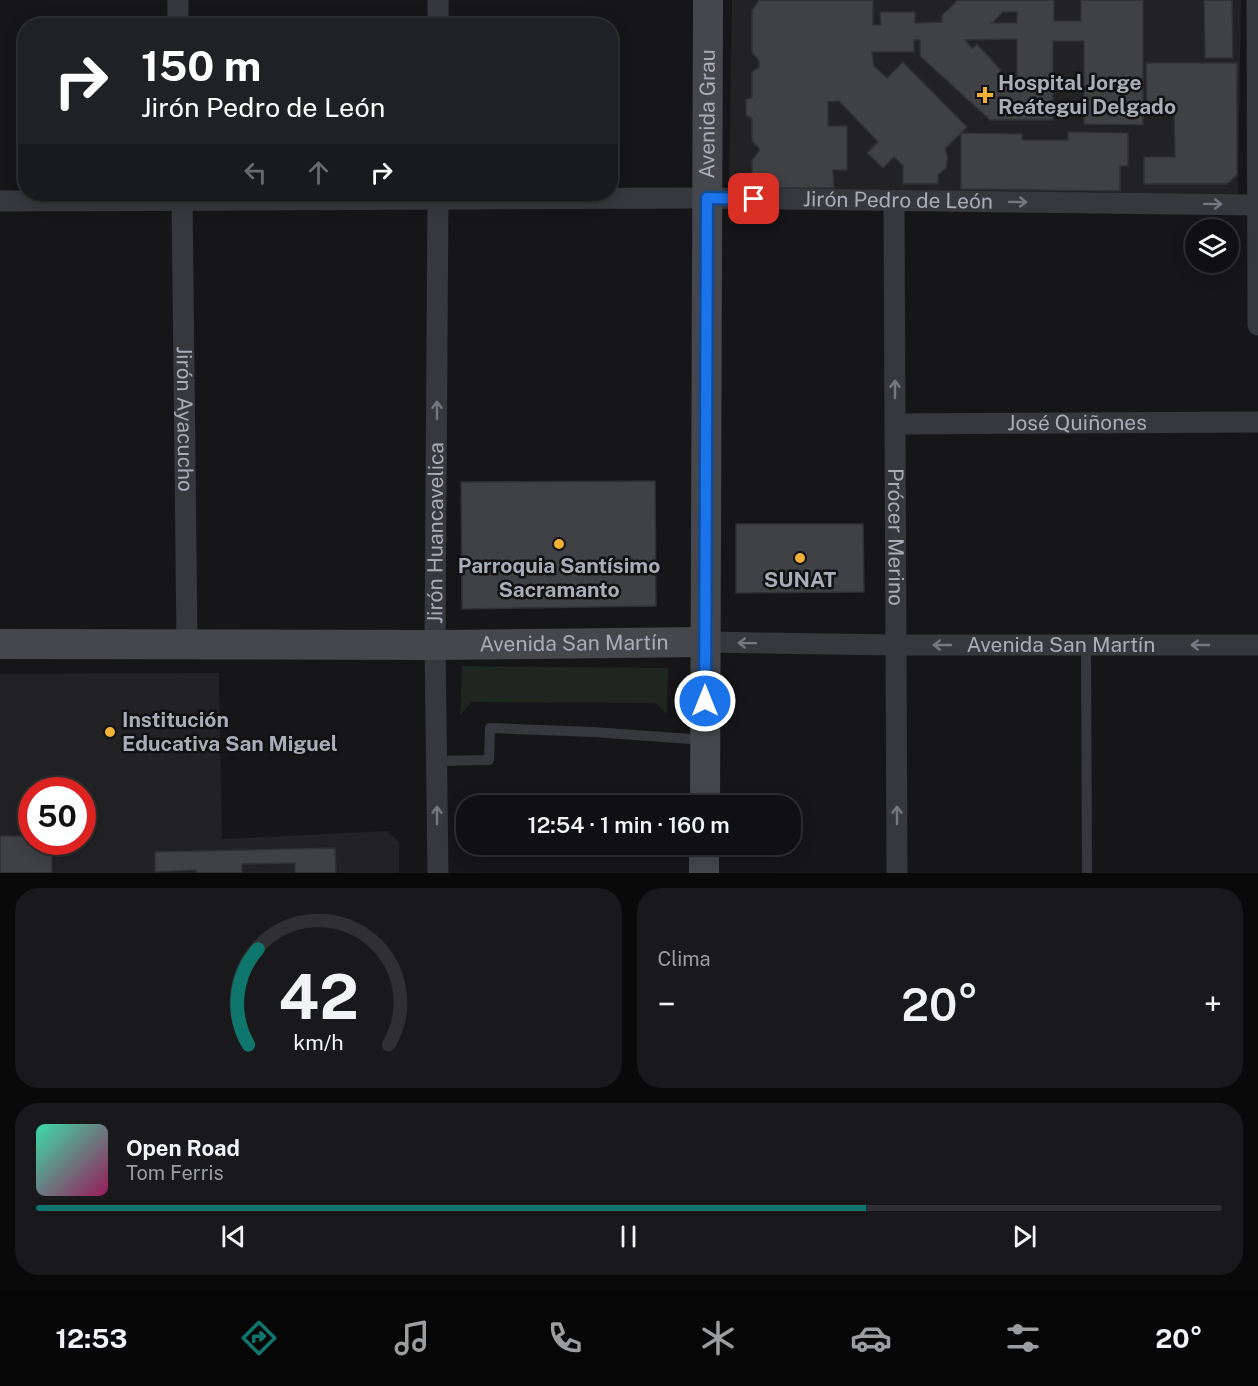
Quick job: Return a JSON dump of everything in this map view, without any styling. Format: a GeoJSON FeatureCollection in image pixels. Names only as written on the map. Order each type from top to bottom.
{"type":"FeatureCollection","features":[{"type":"Feature","properties":{"kind":"main road","name":"Avenida Grau"},"geometry":{"type":"LineString","coordinates":[[705,795],[708,0]]}},
{"type":"Feature","properties":{"kind":"main road","name":"Avenida San Martín"},"geometry":{"type":"LineString","coordinates":[[0,644],[435,645],[705,642]]}},
{"type":"Feature","properties":{"kind":"main road"},"geometry":{"type":"LineString","coordinates":[[704,855],[704,873]]}},
{"type":"Feature","properties":{"kind":"street"},"geometry":{"type":"LineString","coordinates":[[178,0],[178,18]]}},
{"type":"Feature","properties":{"kind":"street"},"geometry":{"type":"LineString","coordinates":[[438,0],[438,18]]}},
{"type":"Feature","properties":{"kind":"street"},"geometry":{"type":"LineString","coordinates":[[1257,0],[1258,325]]}},
{"type":"Feature","properties":{"kind":"street","name":"Jirón Pedro de León"},"geometry":{"type":"LineString","coordinates":[[618,197],[1258,205]]}},
{"type":"Feature","properties":{"kind":"street","name":"Jirón Pedro de León"},"geometry":{"type":"LineString","coordinates":[[0,201],[18,201]]}},
{"type":"Feature","properties":{"kind":"street","name":"Jirón Ayacucho"},"geometry":{"type":"LineString","coordinates":[[182,201],[187,644]]}},
{"type":"Feature","properties":{"kind":"street","name":"Jirón Huancavelica"},"geometry":{"type":"LineString","coordinates":[[438,201],[435,645],[438,873]]}},
{"type":"Feature","properties":{"kind":"street","name":"Prócer Merino"},"geometry":{"type":"LineString","coordinates":[[894,201],[897,873]]}},
{"type":"Feature","properties":{"kind":"street","name":"José Quiñones"},"geometry":{"type":"LineString","coordinates":[[895,424],[1258,422]]}},
{"type":"Feature","properties":{"kind":"street","name":"Avenida San Martín"},"geometry":{"type":"LineString","coordinates":[[705,642],[896,645],[1258,645]]}},
{"type":"Feature","properties":{"kind":"lane"},"geometry":{"type":"LineString","coordinates":[[1086,645],[1087,873]]}},
{"type":"Feature","properties":{"kind":"lane"},"geometry":{"type":"LineString","coordinates":[[437,761],[489,760],[490,728],[705,740]]}},
{"type":"Feature","properties":{"kind":"shaded area","name":"Hospital Jorge Reátegui Delgado"},"geometry":{"type":"Polygon","coordinates":[[[732,0],[1241,0],[1238,194],[729,189],[732,0]]]}},
{"type":"Feature","properties":{"kind":"shaded area"},"geometry":{"type":"Polygon","coordinates":[[[462,666],[668,668],[667,714],[655,703],[472,702],[460,715],[462,666]]]}},
{"type":"Feature","properties":{"kind":"shaded area","name":"Institución Educativa San Miguel"},"geometry":{"type":"Polygon","coordinates":[[[219,673],[222,839],[387,831],[399,842],[399,873],[0,873],[0,674],[219,673]]]}},
{"type":"Feature","properties":{"kind":"building"},"geometry":{"type":"Polygon","coordinates":[[[759,0],[873,0],[873,25],[881,25],[880,12],[915,12],[915,23],[942,22],[942,15],[958,0],[1054,0],[1054,21],[1081,21],[1081,0],[1143,0],[1143,125],[1084,124],[1084,41],[1053,41],[1053,120],[990,120],[920,56],[920,40],[914,40],[914,52],[872,52],[874,66],[887,78],[903,62],[967,127],[945,149],[948,158],[946,168],[938,175],[938,184],[903,184],[903,166],[894,157],[883,168],[867,153],[878,142],[839,101],[828,102],[828,126],[847,126],[847,170],[833,170],[834,188],[759,188],[752,184],[752,160],[759,148],[752,141],[752,119],[746,115],[746,100],[752,97],[752,72],[759,67],[759,61],[752,52],[752,10],[759,0]],[[1003,12],[992,23],[1017,23],[1017,12],[1003,12]],[[1017,39],[965,40],[972,48],[977,44],[1001,70],[999,74],[1002,78],[1017,78],[1017,39]]]}},
{"type":"Feature","properties":{"kind":"building"},"geometry":{"type":"Polygon","coordinates":[[[1204,0],[1232,0],[1233,58],[1205,58],[1204,0]]]}},
{"type":"Feature","properties":{"kind":"building"},"geometry":{"type":"Polygon","coordinates":[[[1146,63],[1237,63],[1237,175],[1227,184],[1144,184],[1144,157],[1175,157],[1174,115],[1147,115],[1146,63]]]}},
{"type":"Feature","properties":{"kind":"building"},"geometry":{"type":"Polygon","coordinates":[[[1068,132],[1128,133],[1128,166],[1120,166],[1120,191],[961,189],[961,133],[1022,134],[1022,140],[1068,140],[1068,132]]]}},
{"type":"Feature","properties":{"kind":"building","name":"Parroquia Santísimo Sacramanto"},"geometry":{"type":"Polygon","coordinates":[[[655,481],[656,606],[462,609],[461,482],[655,481]]]}},
{"type":"Feature","properties":{"kind":"building","name":"SUNAT"},"geometry":{"type":"Polygon","coordinates":[[[736,524],[863,524],[864,592],[736,593],[736,524]]]}},
{"type":"Feature","properties":{"kind":"building"},"geometry":{"type":"Polygon","coordinates":[[[0,836],[18,836],[18,855],[52,855],[52,873],[0,873],[0,836]]]}},
{"type":"Feature","properties":{"kind":"building"},"geometry":{"type":"Polygon","coordinates":[[[335,848],[336,873],[295,873],[295,863],[242,864],[242,873],[196,873],[196,870],[155,872],[155,852],[335,848]]]}},
{"type":"Feature","properties":{"kind":"place","name":"Hospital Jorge Reátegui Delgado"},"geometry":{"type":"Point","coordinates":[985,95]}},
{"type":"Feature","properties":{"kind":"place","name":"Parroquia Santísimo Sacramanto"},"geometry":{"type":"Point","coordinates":[559,544]}},
{"type":"Feature","properties":{"kind":"place","name":"SUNAT"},"geometry":{"type":"Point","coordinates":[800,558]}},
{"type":"Feature","properties":{"kind":"place","name":"Institución Educativa San Miguel"},"geometry":{"type":"Point","coordinates":[110,732]}},
{"type":"Feature","properties":{"kind":"route"},"geometry":{"type":"LineString","coordinates":[[705,701],[707,198],[754,199]]}}]}
